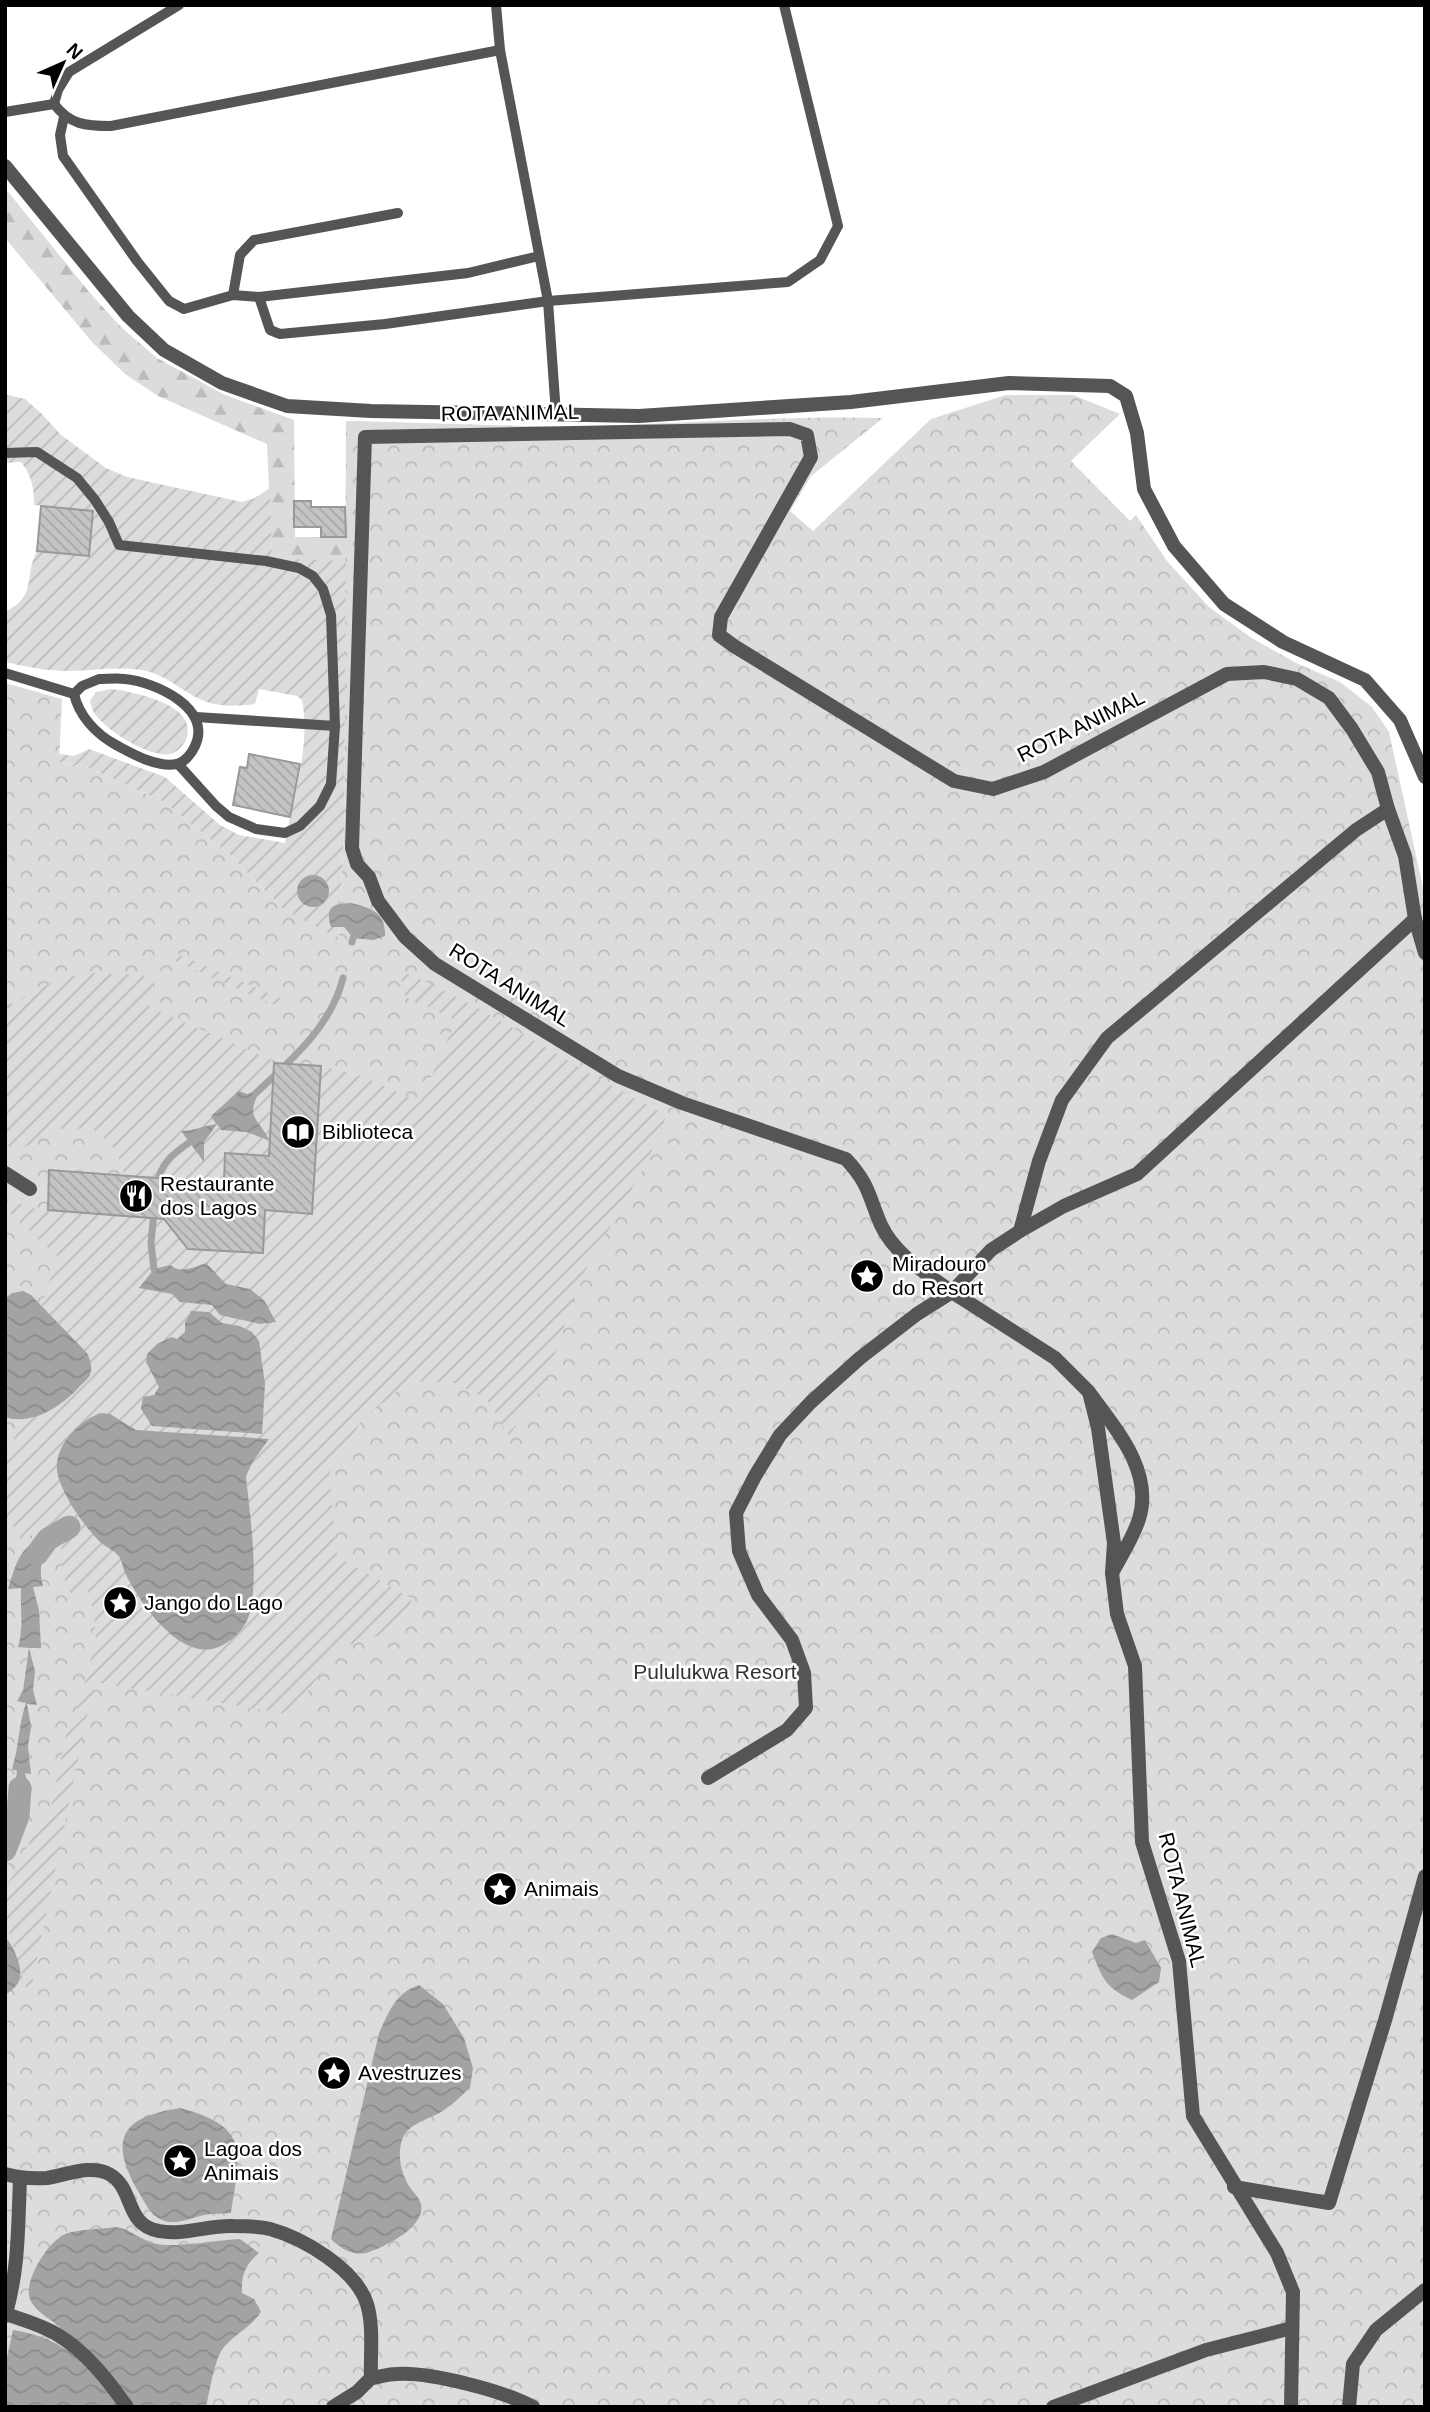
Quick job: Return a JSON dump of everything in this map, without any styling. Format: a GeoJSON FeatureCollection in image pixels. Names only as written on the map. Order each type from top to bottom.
{"type":"FeatureCollection","features":[{"type":"Feature","properties":{"kind":"street"},"geometry":{"type":"LineString","coordinates":[[5,166],[128,316],[164,350],[222,383],[288,406],[372,411],[639,416],[851,402],[1009,383],[1110,386],[1126,396],[1137,433],[1144,489],[1174,546],[1224,604],[1283,642],[1365,680],[1400,720],[1425,777]]}},
{"type":"Feature","properties":{"kind":"street","name":"ROTA ANIMAL"},"geometry":{"type":"LineString","coordinates":[[1112,1573],[1140,1518],[1142,1494],[1138,1469],[1119,1433],[1089,1392],[1055,1358],[952,1292],[896,1248],[882,1226],[862,1176],[846,1158],[682,1103],[618,1076],[435,964],[405,937],[378,901],[369,877],[357,864],[352,848],[365,437],[790,429],[807,435],[811,457],[721,617],[719,635],[954,781],[993,789],[1044,772],[1227,674],[1264,672],[1297,678],[1329,698],[1378,772],[1405,856],[1415,919],[1425,953]]}},
{"type":"Feature","properties":{"kind":"street"},"geometry":{"type":"LineString","coordinates":[[1020,1231],[1039,1161],[1062,1100],[1107,1038],[1356,830],[1388,808]]}},
{"type":"Feature","properties":{"kind":"street"},"geometry":{"type":"LineString","coordinates":[[708,1777],[787,1730],[806,1708],[804,1673],[792,1640],[758,1595],[739,1551],[736,1513],[780,1435],[811,1402],[860,1358],[917,1314],[952,1292],[992,1250],[1064,1206],[1137,1174],[1415,919]]}},
{"type":"Feature","properties":{"kind":"street"},"geometry":{"type":"LineString","coordinates":[[5,1173],[30,1189]]}},
{"type":"Feature","properties":{"kind":"street","name":"ROTA ANIMAL"},"geometry":{"type":"LineString","coordinates":[[1089,1392],[1098,1427],[1114,1543],[1112,1573],[1117,1614],[1135,1666],[1142,1842],[1179,1962],[1193,2116],[1281,2263],[1293,2292],[1291,2407]]}},
{"type":"Feature","properties":{"kind":"street"},"geometry":{"type":"LineString","coordinates":[[1234,2187],[1329,2203],[1386,2017],[1425,1876]]}},
{"type":"Feature","properties":{"kind":"street"},"geometry":{"type":"LineString","coordinates":[[5,2174],[20,2179],[46,2178],[94,2170],[109,2174],[117,2180],[134,2214],[145,2227],[174,2233],[243,2226],[267,2228],[294,2237],[324,2255],[351,2277],[367,2303],[370,2378]]}},
{"type":"Feature","properties":{"kind":"street"},"geometry":{"type":"LineString","coordinates":[[20,2179],[12,2220],[18,2252],[6,2315],[58,2334],[83,2354],[127,2407]]}},
{"type":"Feature","properties":{"kind":"street"},"geometry":{"type":"LineString","coordinates":[[1349,2407],[1353,2364],[1376,2330],[1425,2290]]}},
{"type":"Feature","properties":{"kind":"street"},"geometry":{"type":"LineString","coordinates":[[1053,2407],[1206,2350],[1292,2328]]}},
{"type":"Feature","properties":{"kind":"street"},"geometry":{"type":"LineString","coordinates":[[333,2407],[357,2392],[370,2378],[396,2374],[425,2375],[517,2398],[533,2407]]}},
{"type":"Feature","properties":{"kind":"lane"},"geometry":{"type":"LineString","coordinates":[[54,104],[58,90],[69,72],[178,5]]}},
{"type":"Feature","properties":{"kind":"lane"},"geometry":{"type":"LineString","coordinates":[[496,5],[500,50],[548,301],[556,414]]}},
{"type":"Feature","properties":{"kind":"lane"},"geometry":{"type":"LineString","coordinates":[[259,297],[271,330],[280,334],[385,324],[548,301],[788,282],[820,261],[838,226],[783,5]]}},
{"type":"Feature","properties":{"kind":"lane"},"geometry":{"type":"LineString","coordinates":[[54,104],[64,117],[87,126],[111,126],[500,50]]}},
{"type":"Feature","properties":{"kind":"lane"},"geometry":{"type":"LineString","coordinates":[[5,112],[54,104]]}},
{"type":"Feature","properties":{"kind":"lane"},"geometry":{"type":"LineString","coordinates":[[64,117],[60,135],[63,156],[137,261],[169,301],[184,309],[233,295],[259,297],[467,273],[539,256]]}},
{"type":"Feature","properties":{"kind":"lane"},"geometry":{"type":"LineString","coordinates":[[233,295],[240,256],[254,240],[398,213]]}},
{"type":"Feature","properties":{"kind":"lane"},"geometry":{"type":"LineString","coordinates":[[5,453],[37,452],[77,478],[109,522],[119,545],[266,561],[299,568],[313,576],[323,589],[331,615],[335,726],[331,784],[320,806],[300,826],[285,833],[256,829],[229,817],[178,764]]}},
{"type":"Feature","properties":{"kind":"lane"},"geometry":{"type":"LineString","coordinates":[[5,673],[74,694]]}},
{"type":"Feature","properties":{"kind":"lane"},"geometry":{"type":"LineString","coordinates":[[99,679],[126,679],[152,685],[179,699],[196,717],[200,736],[192,754],[178,764],[161,763],[136,756],[111,742],[88,723],[77,707],[74,694],[82,686],[99,679]]}},
{"type":"Feature","properties":{"kind":"lane"},"geometry":{"type":"LineString","coordinates":[[196,717],[335,726]]}},
{"type":"Feature","properties":{"kind":"green space"},"geometry":{"type":"Polygon","coordinates":[[[5,188],[90,293],[122,328],[157,358],[225,395],[294,420],[295,537],[346,537],[346,421],[562,427],[788,419],[386,565],[272,558],[267,444],[158,396],[125,374],[92,342],[5,238],[5,188]]]}},
{"type":"Feature","properties":{"kind":"green space","name":"Pululukwa Resort"},"geometry":{"type":"Polygon","coordinates":[[[1006,395],[1073,395],[1120,414],[1071,461],[1130,521],[1136,515],[1167,561],[1209,607],[1250,637],[1296,663],[1340,682],[1372,707],[1389,732],[1425,897],[1425,2407],[5,2407],[5,683],[62,699],[59,762],[89,768],[164,802],[229,854],[285,911],[339,937],[344,829],[346,421],[564,427],[803,418],[883,418],[811,476],[790,511],[813,531],[931,419],[1006,395]]]}},
{"type":"Feature","properties":{"kind":"green space"},"geometry":{"type":"Polygon","coordinates":[[[5,396],[25,399],[61,435],[106,468],[127,477],[242,502],[255,498],[270,488],[272,558],[346,561],[344,829],[339,938],[285,911],[229,854],[164,802],[89,768],[59,762],[59,754],[74,756],[89,749],[165,777],[220,825],[239,835],[285,843],[303,754],[302,700],[297,696],[259,689],[255,704],[218,705],[199,699],[150,672],[120,669],[61,671],[5,662],[5,612],[15,606],[26,593],[37,551],[89,556],[94,511],[34,505],[32,482],[25,467],[21,462],[5,463],[5,396]]]}},
{"type":"Feature","properties":{"kind":"green space"},"geometry":{"type":"Polygon","coordinates":[[[112,689],[148,697],[173,708],[188,726],[182,747],[173,753],[153,752],[129,742],[107,726],[93,711],[90,701],[96,692],[112,689]]]}},
{"type":"Feature","properties":{"kind":"green space"},"geometry":{"type":"Polygon","coordinates":[[[171,951],[284,1000],[281,1008],[168,958],[171,951]]]}},
{"type":"Feature","properties":{"kind":"green space"},"geometry":{"type":"Polygon","coordinates":[[[399,970],[468,1003],[667,1115],[647,1162],[580,1280],[544,1385],[509,1436],[486,1398],[454,1383],[411,1381],[364,1417],[329,1474],[337,1556],[412,1599],[400,1629],[342,1647],[293,1715],[94,1682],[29,1998],[5,1919],[5,1886],[13,1876],[32,1837],[49,1816],[67,1731],[80,1701],[96,1639],[94,1613],[87,1591],[79,1595],[66,1591],[61,1544],[57,1534],[21,1536],[5,1517],[5,1461],[22,1419],[54,1408],[74,1393],[87,1353],[42,1306],[57,1256],[5,1208],[5,1198],[41,1211],[164,1219],[263,1253],[265,1207],[276,1211],[312,1214],[321,1066],[361,1076],[420,1102],[456,1020],[406,997],[399,970]]]}},
{"type":"Feature","properties":{"kind":"green space"},"geometry":{"type":"Polygon","coordinates":[[[87,973],[143,975],[153,982],[149,1007],[272,1060],[269,1156],[226,1153],[224,1183],[125,1176],[116,1150],[94,1130],[60,1129],[29,1145],[9,1147],[5,1141],[5,1005],[15,1003],[54,981],[87,973]]]}},
{"type":"Feature","properties":{"kind":"water"},"geometry":{"type":"Polygon","coordinates":[[[313,875],[324,880],[329,891],[324,902],[313,907],[302,902],[297,891],[302,880],[313,875]]]}},
{"type":"Feature","properties":{"kind":"water"},"geometry":{"type":"Polygon","coordinates":[[[351,903],[376,912],[383,921],[385,936],[374,940],[353,938],[344,927],[331,927],[329,915],[332,908],[351,903]]]}},
{"type":"Feature","properties":{"kind":"water"},"geometry":{"type":"Polygon","coordinates":[[[261,1089],[253,1111],[270,1141],[247,1132],[221,1130],[217,1124],[204,1142],[204,1162],[181,1131],[216,1124],[211,1116],[239,1091],[247,1094],[261,1089]]]}},
{"type":"Feature","properties":{"kind":"water"},"geometry":{"type":"Polygon","coordinates":[[[206,1263],[226,1284],[250,1289],[264,1300],[276,1322],[260,1324],[220,1315],[212,1305],[180,1302],[172,1294],[139,1288],[154,1269],[170,1265],[188,1269],[206,1263]]]}},
{"type":"Feature","properties":{"kind":"water"},"geometry":{"type":"Polygon","coordinates":[[[23,1291],[31,1295],[87,1353],[91,1369],[86,1380],[55,1407],[26,1419],[15,1419],[5,1417],[5,1299],[12,1293],[23,1291]]]}},
{"type":"Feature","properties":{"kind":"water"},"geometry":{"type":"Polygon","coordinates":[[[191,1311],[209,1312],[222,1323],[240,1326],[252,1332],[259,1341],[265,1384],[262,1434],[152,1426],[141,1409],[143,1397],[154,1395],[159,1387],[146,1362],[147,1354],[157,1344],[172,1337],[177,1339],[185,1332],[185,1323],[191,1311]]]}},
{"type":"Feature","properties":{"kind":"water"},"geometry":{"type":"Polygon","coordinates":[[[101,1413],[110,1414],[136,1430],[269,1439],[246,1476],[254,1559],[251,1609],[241,1630],[223,1645],[208,1649],[193,1647],[178,1640],[165,1629],[132,1586],[120,1558],[93,1534],[78,1516],[65,1493],[57,1472],[62,1447],[79,1426],[101,1413]]]}},
{"type":"Feature","properties":{"kind":"water"},"geometry":{"type":"Polygon","coordinates":[[[57,1533],[43,1558],[43,1586],[33,1587],[39,1610],[41,1648],[18,1647],[21,1588],[8,1589],[15,1567],[29,1546],[57,1533]]]}},
{"type":"Feature","properties":{"kind":"water"},"geometry":{"type":"Polygon","coordinates":[[[29,1648],[35,1671],[33,1690],[37,1705],[27,1704],[31,1727],[28,1747],[31,1774],[25,1773],[29,1793],[29,1818],[12,1815],[11,1804],[17,1771],[12,1769],[26,1703],[17,1701],[23,1691],[29,1648]]]}},
{"type":"Feature","properties":{"kind":"water"},"geometry":{"type":"Polygon","coordinates":[[[1112,1934],[1136,1943],[1145,1940],[1161,1968],[1159,1982],[1132,2000],[1116,1991],[1106,1981],[1092,1952],[1101,1938],[1112,1934]]]}},
{"type":"Feature","properties":{"kind":"water"},"geometry":{"type":"Polygon","coordinates":[[[5,1937],[17,1956],[21,1973],[16,1986],[5,1995],[5,1937]]]}},
{"type":"Feature","properties":{"kind":"water"},"geometry":{"type":"Polygon","coordinates":[[[419,1985],[443,2004],[464,2038],[473,2068],[470,2088],[445,2110],[414,2126],[402,2140],[402,2170],[421,2204],[417,2220],[411,2228],[385,2245],[369,2252],[353,2253],[331,2239],[379,2033],[398,1998],[419,1985]]]}},
{"type":"Feature","properties":{"kind":"water"},"geometry":{"type":"Polygon","coordinates":[[[180,2108],[219,2123],[230,2133],[236,2144],[237,2173],[231,2213],[207,2214],[178,2222],[167,2222],[154,2215],[129,2173],[123,2144],[126,2133],[133,2124],[145,2117],[180,2108]]]}},
{"type":"Feature","properties":{"kind":"water"},"geometry":{"type":"Polygon","coordinates":[[[116,2227],[164,2245],[240,2239],[259,2253],[245,2271],[242,2293],[254,2299],[261,2312],[228,2342],[221,2352],[206,2407],[134,2407],[77,2343],[38,2310],[30,2299],[33,2273],[57,2239],[75,2232],[116,2227]]]}},
{"type":"Feature","properties":{"kind":"water"},"geometry":{"type":"Polygon","coordinates":[[[13,2330],[32,2334],[63,2347],[99,2379],[122,2407],[5,2407],[5,2366],[13,2330]]]}},
{"type":"Feature","properties":{"kind":"building"},"geometry":{"type":"Polygon","coordinates":[[[294,501],[311,501],[311,507],[345,507],[346,537],[321,537],[321,527],[294,527],[294,501]]]}},
{"type":"Feature","properties":{"kind":"building"},"geometry":{"type":"Polygon","coordinates":[[[41,506],[93,511],[89,556],[37,551],[41,506]]]}},
{"type":"Feature","properties":{"kind":"building"},"geometry":{"type":"Polygon","coordinates":[[[249,754],[300,764],[290,817],[233,805],[240,767],[247,768],[249,754]]]}},
{"type":"Feature","properties":{"kind":"building"},"geometry":{"type":"Polygon","coordinates":[[[274,1063],[321,1066],[312,1214],[265,1210],[263,1253],[188,1249],[164,1219],[48,1210],[49,1170],[224,1183],[225,1153],[269,1156],[274,1063]]]}},
{"type":"Feature","properties":{"kind":"waterway"},"geometry":{"type":"LineString","coordinates":[[352,942],[353,938]]}},
{"type":"Feature","properties":{"kind":"waterway"},"geometry":{"type":"LineString","coordinates":[[256,1093],[308,1042],[329,1012],[343,978]]}},
{"type":"Feature","properties":{"kind":"waterway"},"geometry":{"type":"LineString","coordinates":[[157,1186],[166,1163],[196,1138]]}},
{"type":"Feature","properties":{"kind":"waterway"},"geometry":{"type":"LineString","coordinates":[[154,1211],[151,1243],[154,1269]]}},
{"type":"Feature","properties":{"kind":"waterway"},"geometry":{"type":"LineString","coordinates":[[37,1554],[48,1539],[69,1527]]}},
{"type":"Feature","properties":{"kind":"waterway"},"geometry":{"type":"LineString","coordinates":[[5,1850],[18,1816],[20,1788]]}},
{"type":"Feature","properties":{"kind":"place","name":"Biblioteca"},"geometry":{"type":"Point","coordinates":[298,1132]}},
{"type":"Feature","properties":{"kind":"place","name":"Restaurante dos Lagos"},"geometry":{"type":"Point","coordinates":[136,1196]}},
{"type":"Feature","properties":{"kind":"place","name":"Miradouro do Resort"},"geometry":{"type":"Point","coordinates":[867,1276]}},
{"type":"Feature","properties":{"kind":"place","name":"Jango do Lago"},"geometry":{"type":"Point","coordinates":[120,1603]}},
{"type":"Feature","properties":{"kind":"place","name":"Animais"},"geometry":{"type":"Point","coordinates":[500,1889]}},
{"type":"Feature","properties":{"kind":"place","name":"Avestruzes"},"geometry":{"type":"Point","coordinates":[334,2073]}},
{"type":"Feature","properties":{"kind":"place","name":"Lagoa dos Animais"},"geometry":{"type":"Point","coordinates":[180,2161]}}]}
